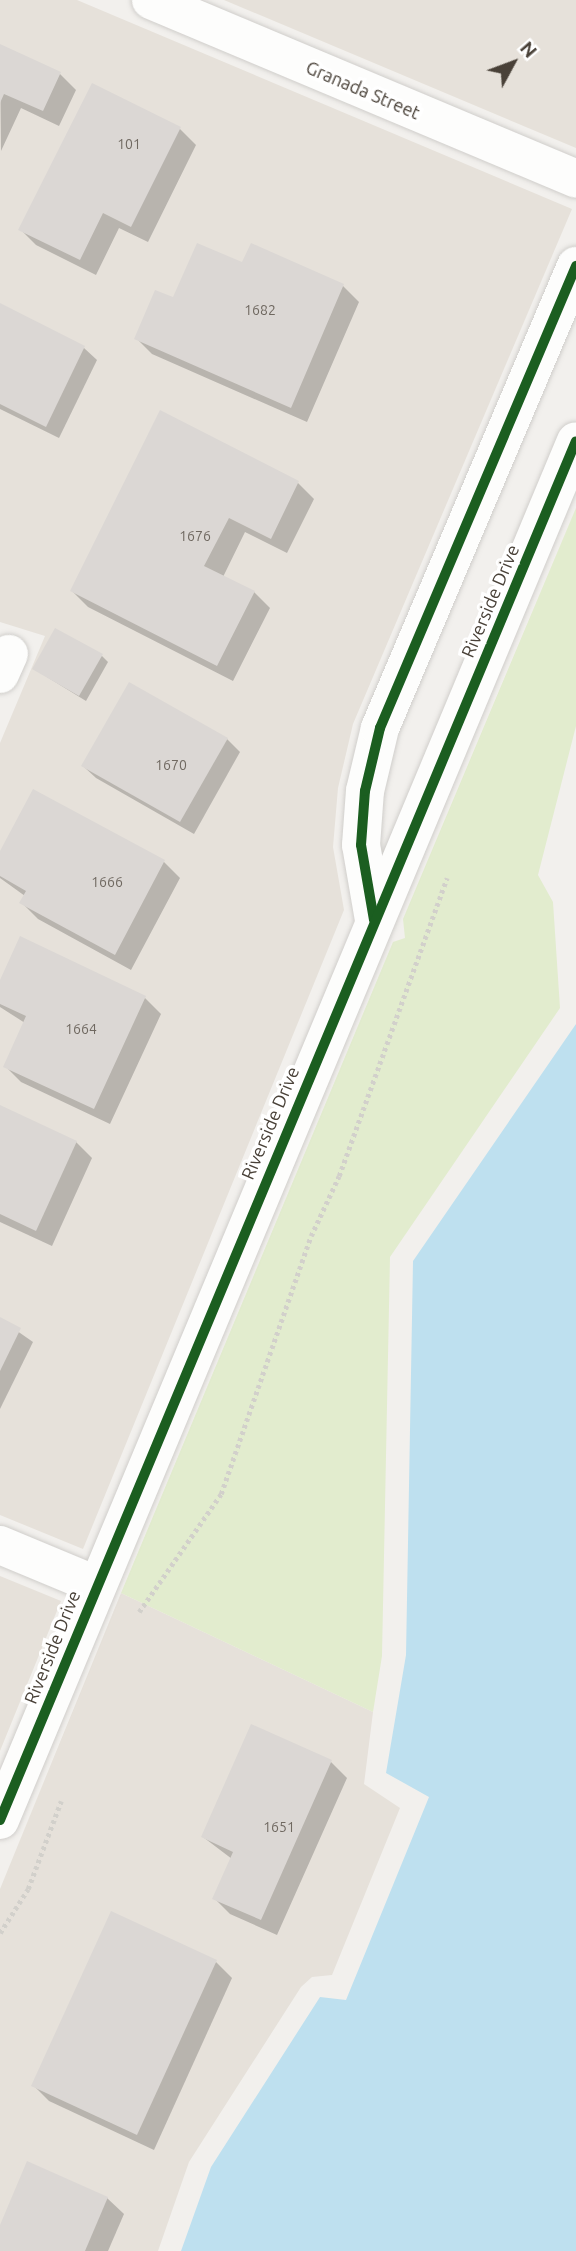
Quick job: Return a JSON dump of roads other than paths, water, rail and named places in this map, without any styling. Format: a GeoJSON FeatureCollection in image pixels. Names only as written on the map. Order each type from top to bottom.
{"type":"FeatureCollection","features":[{"type":"Feature","properties":{"kind":"street","name":"Granada Street"},"geometry":{"type":"LineString","coordinates":[[151,0],[576,179]]}},
{"type":"Feature","properties":{"kind":"street"},"geometry":{"type":"LineString","coordinates":[[374,920],[361,845],[365,791],[380,728],[576,266]]}},
{"type":"Feature","properties":{"kind":"street","name":"Riverside Drive"},"geometry":{"type":"LineString","coordinates":[[0,1820],[576,442]]}},
{"type":"Feature","properties":{"kind":"street"},"geometry":{"type":"LineString","coordinates":[[0,1545],[96,1585]]}},
{"type":"Feature","properties":{"kind":"water"},"geometry":{"type":"Polygon","coordinates":[[[576,1024],[576,2251],[181,2251],[211,2167],[320,1997],[346,2000],[429,1797],[386,1773],[406,1655],[413,1261],[576,1024]]]}}]}
